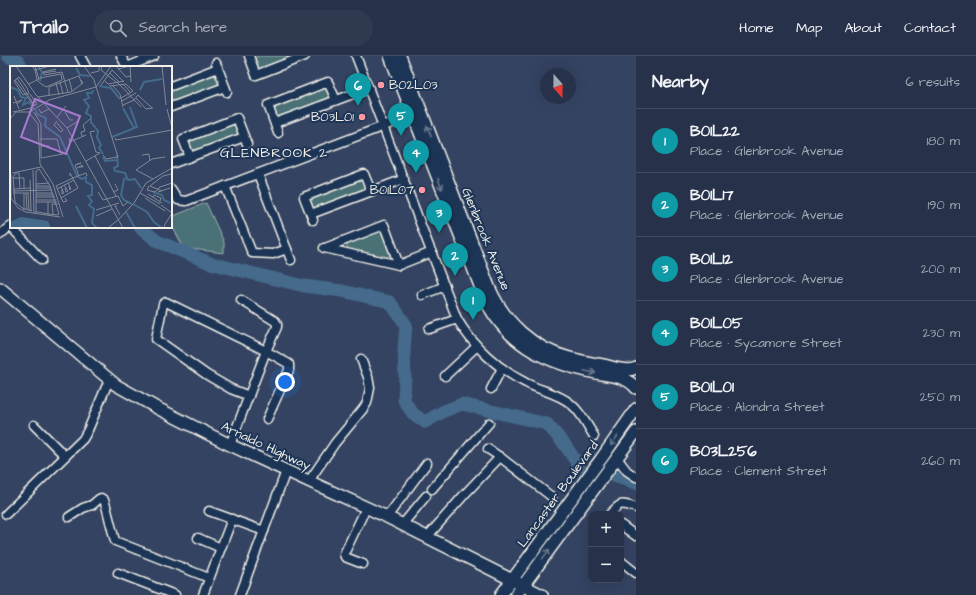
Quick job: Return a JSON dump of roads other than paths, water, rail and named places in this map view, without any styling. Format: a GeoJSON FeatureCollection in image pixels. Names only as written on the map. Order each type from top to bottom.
{"type":"FeatureCollection","features":[{"type":"Feature","properties":{"kind":"main road","name":"Glenbrook Avenue"},"geometry":{"type":"LineString","coordinates":[[390,56],[482,291],[488,305],[503,326],[514,337],[540,355],[579,370],[623,378],[636,387]]}},
{"type":"Feature","properties":{"kind":"main road","name":"Glenbrook Avenue"},"geometry":{"type":"LineString","coordinates":[[400,56],[489,287],[494,299],[503,313],[519,331],[536,344],[550,351],[569,358],[631,370],[636,368]]}},
{"type":"Feature","properties":{"kind":"main road","name":"Arnaldo Highway"},"geometry":{"type":"LineString","coordinates":[[0,288],[113,382],[126,391],[230,445],[366,508],[387,516],[402,525],[542,595]]}},
{"type":"Feature","properties":{"kind":"main road"},"geometry":{"type":"LineString","coordinates":[[636,376],[636,387]]}},
{"type":"Feature","properties":{"kind":"main road","name":"Lancaster Boulevard"},"geometry":{"type":"LineString","coordinates":[[501,595],[636,409]]}},
{"type":"Feature","properties":{"kind":"main road","name":"Lancaster Boulevard"},"geometry":{"type":"LineString","coordinates":[[516,595],[636,432]]}},
{"type":"Feature","properties":{"kind":"street"},"geometry":{"type":"LineString","coordinates":[[80,56],[85,66]]}},
{"type":"Feature","properties":{"kind":"street"},"geometry":{"type":"LineString","coordinates":[[121,56],[126,66]]}},
{"type":"Feature","properties":{"kind":"street"},"geometry":{"type":"LineString","coordinates":[[249,56],[256,75],[305,56]]}},
{"type":"Feature","properties":{"kind":"street"},"geometry":{"type":"LineString","coordinates":[[356,56],[462,328],[477,346],[502,368],[527,384],[560,396],[571,404],[579,411],[594,436]]}},
{"type":"Feature","properties":{"kind":"street"},"geometry":{"type":"LineString","coordinates":[[129,66],[150,57]]}},
{"type":"Feature","properties":{"kind":"street"},"geometry":{"type":"LineString","coordinates":[[172,86],[217,65],[226,89],[172,107]]}},
{"type":"Feature","properties":{"kind":"street"},"geometry":{"type":"LineString","coordinates":[[278,133],[268,105],[328,82],[336,100]]}},
{"type":"Feature","properties":{"kind":"street"},"geometry":{"type":"LineString","coordinates":[[275,123],[368,88]]}},
{"type":"Feature","properties":{"kind":"street"},"geometry":{"type":"LineString","coordinates":[[172,191],[178,200],[186,201],[413,115]]}},
{"type":"Feature","properties":{"kind":"street"},"geometry":{"type":"LineString","coordinates":[[172,164],[246,141],[237,118],[183,139],[190,157]]}},
{"type":"Feature","properties":{"kind":"street"},"geometry":{"type":"LineString","coordinates":[[258,174],[291,260]]}},
{"type":"Feature","properties":{"kind":"street"},"geometry":{"type":"LineString","coordinates":[[371,191],[364,174],[304,197],[312,217],[371,191],[404,179]]}},
{"type":"Feature","properties":{"kind":"street"},"geometry":{"type":"LineString","coordinates":[[225,186],[252,253],[273,254],[287,249]]}},
{"type":"Feature","properties":{"kind":"street"},"geometry":{"type":"LineString","coordinates":[[0,235],[10,225]]}},
{"type":"Feature","properties":{"kind":"street"},"geometry":{"type":"LineString","coordinates":[[399,265],[384,225],[324,248],[399,265],[432,252]]}},
{"type":"Feature","properties":{"kind":"street"},"geometry":{"type":"LineString","coordinates":[[13,228],[42,260]]}},
{"type":"Feature","properties":{"kind":"street"},"geometry":{"type":"LineString","coordinates":[[422,295],[445,286]]}},
{"type":"Feature","properties":{"kind":"street"},"geometry":{"type":"LineString","coordinates":[[230,445],[266,351],[278,327],[275,321],[241,300]]}},
{"type":"Feature","properties":{"kind":"street"},"geometry":{"type":"LineString","coordinates":[[249,396],[231,389],[207,376],[156,339],[163,304],[166,302],[266,351],[289,364],[289,370],[267,418]]}},
{"type":"Feature","properties":{"kind":"street"},"geometry":{"type":"LineString","coordinates":[[429,329],[458,318]]}},
{"type":"Feature","properties":{"kind":"street"},"geometry":{"type":"LineString","coordinates":[[445,376],[477,346]]}},
{"type":"Feature","properties":{"kind":"street"},"geometry":{"type":"LineString","coordinates":[[309,481],[335,443],[367,403],[370,388],[368,377],[361,359]]}},
{"type":"Feature","properties":{"kind":"street"},"geometry":{"type":"LineString","coordinates":[[491,389],[502,368]]}},
{"type":"Feature","properties":{"kind":"street"},"geometry":{"type":"LineString","coordinates":[[6,514],[83,439],[113,382]]}},
{"type":"Feature","properties":{"kind":"street"},"geometry":{"type":"LineString","coordinates":[[432,489],[489,423]]}},
{"type":"Feature","properties":{"kind":"street"},"geometry":{"type":"LineString","coordinates":[[34,425],[65,456]]}},
{"type":"Feature","properties":{"kind":"street"},"geometry":{"type":"LineString","coordinates":[[488,449],[552,497]]}},
{"type":"Feature","properties":{"kind":"street"},"geometry":{"type":"LineString","coordinates":[[427,537],[500,457]]}},
{"type":"Feature","properties":{"kind":"street"},"geometry":{"type":"LineString","coordinates":[[617,458],[627,471],[636,477]]}},
{"type":"Feature","properties":{"kind":"street"},"geometry":{"type":"LineString","coordinates":[[387,516],[427,463]]}},
{"type":"Feature","properties":{"kind":"street"},"geometry":{"type":"LineString","coordinates":[[240,595],[286,471]]}},
{"type":"Feature","properties":{"kind":"street"},"geometry":{"type":"LineString","coordinates":[[402,525],[426,496]]}},
{"type":"Feature","properties":{"kind":"street"},"geometry":{"type":"LineString","coordinates":[[69,517],[83,508],[92,505],[101,498],[104,500],[106,506],[115,541],[209,578]]}},
{"type":"Feature","properties":{"kind":"street"},"geometry":{"type":"LineString","coordinates":[[613,511],[617,506],[623,504],[636,508]]}},
{"type":"Feature","properties":{"kind":"street"},"geometry":{"type":"LineString","coordinates":[[363,564],[346,558],[344,554],[366,508]]}},
{"type":"Feature","properties":{"kind":"street"},"geometry":{"type":"LineString","coordinates":[[209,511],[264,531]]}},
{"type":"Feature","properties":{"kind":"street"},"geometry":{"type":"LineString","coordinates":[[203,595],[232,519]]}},
{"type":"Feature","properties":{"kind":"street"},"geometry":{"type":"LineString","coordinates":[[624,527],[636,536]]}},
{"type":"Feature","properties":{"kind":"street"},"geometry":{"type":"LineString","coordinates":[[198,538],[221,548]]}},
{"type":"Feature","properties":{"kind":"street"},"geometry":{"type":"LineString","coordinates":[[624,563],[636,573]]}},
{"type":"Feature","properties":{"kind":"street"},"geometry":{"type":"LineString","coordinates":[[118,573],[175,595]]}},
{"type":"Feature","properties":{"kind":"waterway"},"geometry":{"type":"LineString","coordinates":[[8,56],[19,62],[21,66]]}},
{"type":"Feature","properties":{"kind":"waterway"},"geometry":{"type":"LineString","coordinates":[[141,228],[157,241],[210,263],[304,286],[342,291],[390,302],[406,325],[404,350],[404,400],[413,414],[425,422],[444,411],[462,404],[547,424],[565,445],[579,466]]}},
{"type":"Feature","properties":{"kind":"waterway"},"geometry":{"type":"LineString","coordinates":[[610,472],[614,476],[636,483]]}},
{"type":"Feature","properties":{"kind":"place","name":"B02L03"},"geometry":{"type":"Point","coordinates":[381,85]}},
{"type":"Feature","properties":{"kind":"place","name":"B03L256"},"geometry":{"type":"Point","coordinates":[358,106]}},
{"type":"Feature","properties":{"kind":"place","name":"B03L01"},"geometry":{"type":"Point","coordinates":[362,117]}},
{"type":"Feature","properties":{"kind":"place","name":"B01L01"},"geometry":{"type":"Point","coordinates":[401,136]}},
{"type":"Feature","properties":{"kind":"place","name":"B01L05"},"geometry":{"type":"Point","coordinates":[416,173]}},
{"type":"Feature","properties":{"kind":"place","name":"B01L07"},"geometry":{"type":"Point","coordinates":[422,190]}},
{"type":"Feature","properties":{"kind":"place","name":"B01L12"},"geometry":{"type":"Point","coordinates":[439,233]}},
{"type":"Feature","properties":{"kind":"place","name":"B01L17"},"geometry":{"type":"Point","coordinates":[455,276]}},
{"type":"Feature","properties":{"kind":"place","name":"B01L22"},"geometry":{"type":"Point","coordinates":[473,320]}},
{"type":"Feature","properties":{"kind":"district","name":"GLENBROOK 2"},"geometry":{"type":"Point","coordinates":[274,153]}}]}
